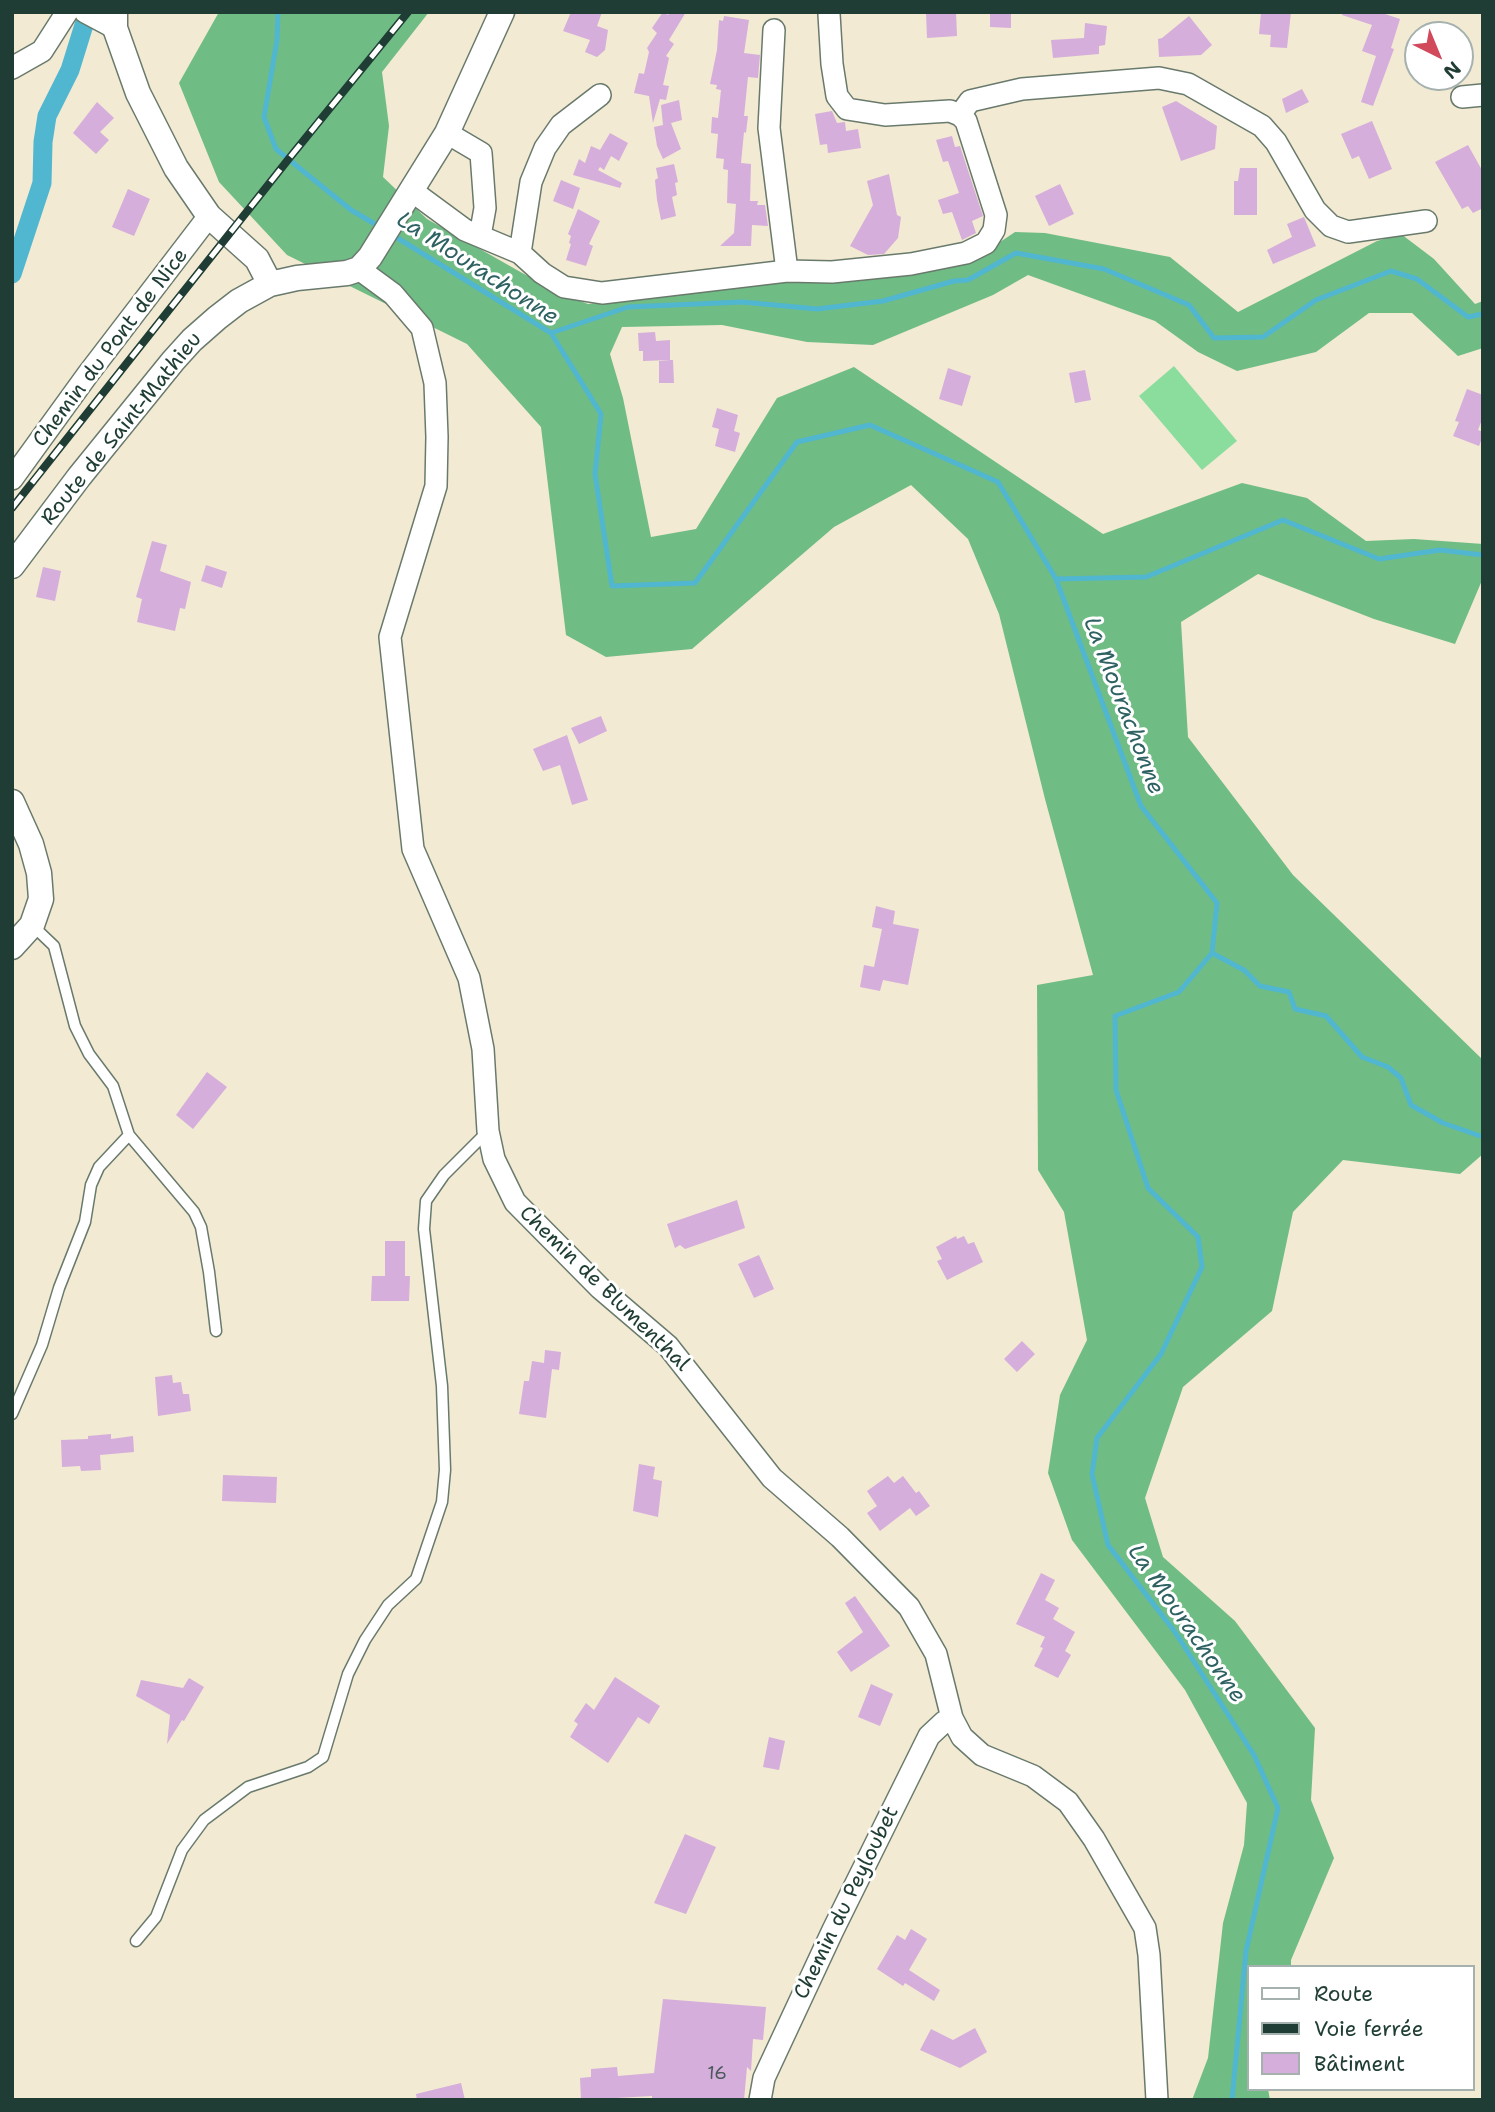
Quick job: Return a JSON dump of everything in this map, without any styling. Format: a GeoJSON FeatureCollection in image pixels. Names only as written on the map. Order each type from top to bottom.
{"type":"FeatureCollection","features":[{"type":"Feature","properties":{"kind":"street"},"geometry":{"type":"LineString","coordinates":[[12,68],[42,51],[67,12]]}},
{"type":"Feature","properties":{"kind":"street"},"geometry":{"type":"LineString","coordinates":[[365,263],[447,133],[502,12]]}},
{"type":"Feature","properties":{"kind":"street"},"geometry":{"type":"LineString","coordinates":[[405,202],[520,253],[542,273],[564,287],[602,293],[787,271],[832,272],[911,264],[966,253],[986,243],[994,230],[996,215],[965,121],[960,115],[950,111],[885,115],[847,109],[837,96],[829,14]]}},
{"type":"Feature","properties":{"kind":"street"},"geometry":{"type":"LineString","coordinates":[[103,17],[156,132],[176,168],[209,216],[257,259],[270,284]]}},
{"type":"Feature","properties":{"kind":"street"},"geometry":{"type":"LineString","coordinates":[[774,30],[769,128],[787,271]]}},
{"type":"Feature","properties":{"kind":"street"},"geometry":{"type":"LineString","coordinates":[[960,115],[970,101],[1022,89],[1159,78],[1188,84],[1262,125],[1276,142],[1314,210],[1331,226],[1348,232],[1426,221]]}},
{"type":"Feature","properties":{"kind":"street"},"geometry":{"type":"LineString","coordinates":[[520,253],[531,182],[545,148],[561,125],[600,95]]}},
{"type":"Feature","properties":{"kind":"street"},"geometry":{"type":"LineString","coordinates":[[447,133],[481,153],[485,208],[480,236]]}},
{"type":"Feature","properties":{"kind":"street","name":"Chemin du Pont de Nice"},"geometry":{"type":"LineString","coordinates":[[12,479],[88,374],[209,216]]}},
{"type":"Feature","properties":{"kind":"street","name":"Route de Saint-Mathieu"},"geometry":{"type":"LineString","coordinates":[[12,566],[79,477],[192,340],[240,301],[270,284],[297,278],[347,273],[365,263]]}},
{"type":"Feature","properties":{"kind":"street","name":"Chemin de Blumenthal"},"geometry":{"type":"LineString","coordinates":[[365,263],[422,328],[435,383],[438,437],[436,486],[390,637],[413,849],[469,978],[483,1049],[488,1131],[494,1159],[515,1202],[600,1288],[668,1346],[772,1478],[840,1537],[909,1607],[936,1654],[952,1718],[962,1737],[982,1755],[1033,1776],[1068,1802],[1094,1839],[1145,1928],[1149,1955],[1157,2100]]}},
{"type":"Feature","properties":{"kind":"street"},"geometry":{"type":"LineString","coordinates":[[12,802],[31,844],[39,873],[41,899],[32,925],[12,947]]}},
{"type":"Feature","properties":{"kind":"street","name":"Chemin du Peyloubet"},"geometry":{"type":"LineString","coordinates":[[760,2100],[764,2078],[827,1942],[929,1736],[952,1718]]}},
{"type":"Feature","properties":{"kind":"lane"},"geometry":{"type":"LineString","coordinates":[[32,925],[54,946],[75,1026],[89,1054],[113,1086],[129,1135],[194,1212],[201,1227],[216,1331]]}},
{"type":"Feature","properties":{"kind":"lane"},"geometry":{"type":"LineString","coordinates":[[136,1941],[156,1917],[182,1850],[204,1820],[248,1787],[307,1767],[323,1757],[348,1674],[365,1640],[388,1605],[416,1579],[442,1502],[445,1470],[442,1386],[424,1229],[426,1201],[444,1175],[488,1131]]}},
{"type":"Feature","properties":{"kind":"lane"},"geometry":{"type":"LineString","coordinates":[[12,1414],[41,1345],[59,1288],[85,1222],[91,1185],[99,1167],[129,1135]]}},
{"type":"Feature","properties":{"kind":"green space"},"geometry":{"type":"Polygon","coordinates":[[[219,12],[429,12],[382,72],[389,126],[383,177],[427,219],[554,291],[588,304],[979,256],[1015,232],[1045,233],[1170,257],[1238,312],[1377,241],[1401,234],[1434,259],[1475,304],[1483,301],[1483,348],[1458,356],[1412,313],[1369,313],[1316,352],[1237,371],[1198,352],[1155,321],[1028,275],[993,295],[873,345],[807,342],[722,325],[622,327],[610,354],[623,398],[651,537],[696,529],[777,398],[854,367],[1103,534],[1242,483],[1307,498],[1366,541],[1414,539],[1483,544],[1483,578],[1455,644],[1374,619],[1258,574],[1181,622],[1188,737],[1293,875],[1483,1060],[1483,1154],[1460,1174],[1343,1160],[1293,1212],[1272,1311],[1183,1387],[1145,1498],[1163,1557],[1235,1621],[1315,1728],[1311,1800],[1334,1858],[1291,1965],[1246,1965],[1246,2091],[1268,2091],[1270,2100],[1192,2100],[1208,2058],[1223,1923],[1244,1845],[1247,1803],[1185,1690],[1072,1540],[1048,1473],[1060,1395],[1087,1340],[1064,1212],[1038,1170],[1037,985],[1093,975],[1045,799],[999,614],[968,539],[911,485],[834,527],[692,649],[606,657],[566,635],[541,427],[467,344],[287,255],[219,182],[179,83],[219,12]]]}},
{"type":"Feature","properties":{"kind":"green space"},"geometry":{"type":"Polygon","coordinates":[[[1174,366],[1237,441],[1202,470],[1139,396],[1174,366]]]}},
{"type":"Feature","properties":{"kind":"building"},"geometry":{"type":"Polygon","coordinates":[[[571,12],[602,12],[597,26],[608,30],[605,50],[597,57],[585,52],[590,40],[563,31],[571,12]]]}},
{"type":"Feature","properties":{"kind":"building"},"geometry":{"type":"Polygon","coordinates":[[[663,12],[668,15],[670,12],[686,12],[669,40],[674,44],[666,56],[669,58],[663,85],[669,86],[666,100],[660,99],[653,123],[649,96],[634,93],[639,73],[644,74],[649,52],[647,48],[657,33],[652,28],[663,12]]]}},
{"type":"Feature","properties":{"kind":"building"},"geometry":{"type":"Polygon","coordinates":[[[926,12],[956,12],[957,36],[927,38],[926,12]]]}},
{"type":"Feature","properties":{"kind":"building"},"geometry":{"type":"Polygon","coordinates":[[[990,12],[1011,12],[1011,28],[990,27],[990,12]]]}},
{"type":"Feature","properties":{"kind":"building"},"geometry":{"type":"Polygon","coordinates":[[[1261,12],[1291,12],[1287,48],[1270,47],[1271,35],[1259,34],[1261,12]]]}},
{"type":"Feature","properties":{"kind":"building"},"geometry":{"type":"Polygon","coordinates":[[[1342,12],[1379,12],[1400,19],[1391,48],[1394,49],[1373,106],[1361,102],[1376,56],[1362,51],[1372,25],[1342,15],[1342,12]]]}},
{"type":"Feature","properties":{"kind":"building"},"geometry":{"type":"Polygon","coordinates":[[[724,16],[749,20],[744,53],[760,55],[758,78],[748,77],[744,116],[748,116],[741,163],[751,164],[750,201],[765,205],[768,226],[752,225],[751,246],[720,246],[734,233],[736,204],[727,203],[728,170],[723,169],[724,159],[716,158],[718,134],[711,133],[712,117],[718,118],[721,90],[716,89],[717,85],[710,84],[717,50],[719,20],[723,21],[724,16]]]}},
{"type":"Feature","properties":{"kind":"building"},"geometry":{"type":"Polygon","coordinates":[[[1189,16],[1212,45],[1201,55],[1159,57],[1158,39],[1189,16]]]}},
{"type":"Feature","properties":{"kind":"building"},"geometry":{"type":"Polygon","coordinates":[[[1085,23],[1107,26],[1105,45],[1099,46],[1099,54],[1053,58],[1051,40],[1084,38],[1085,23]]]}},
{"type":"Feature","properties":{"kind":"building"},"geometry":{"type":"Polygon","coordinates":[[[1302,89],[1309,102],[1286,113],[1282,99],[1302,89]]]}},
{"type":"Feature","properties":{"kind":"building"},"geometry":{"type":"Polygon","coordinates":[[[679,100],[682,120],[671,123],[681,149],[663,159],[657,146],[654,127],[663,125],[661,105],[679,100]]]}},
{"type":"Feature","properties":{"kind":"building"},"geometry":{"type":"Polygon","coordinates":[[[1176,101],[1217,126],[1215,149],[1181,161],[1162,107],[1176,101]]]}},
{"type":"Feature","properties":{"kind":"building"},"geometry":{"type":"Polygon","coordinates":[[[97,102],[114,118],[100,132],[109,140],[96,154],[73,133],[97,102]]]}},
{"type":"Feature","properties":{"kind":"building"},"geometry":{"type":"Polygon","coordinates":[[[832,111],[837,123],[845,122],[846,131],[858,129],[861,148],[828,153],[827,144],[820,145],[815,114],[832,111]]]}},
{"type":"Feature","properties":{"kind":"building"},"geometry":{"type":"Polygon","coordinates":[[[1372,121],[1392,169],[1369,179],[1359,156],[1352,159],[1341,134],[1372,121]]]}},
{"type":"Feature","properties":{"kind":"building"},"geometry":{"type":"Polygon","coordinates":[[[610,133],[628,143],[619,161],[611,156],[604,170],[600,167],[598,170],[622,183],[620,188],[573,175],[579,159],[585,163],[591,146],[600,150],[610,133]]]}},
{"type":"Feature","properties":{"kind":"building"},"geometry":{"type":"Polygon","coordinates":[[[952,136],[955,147],[960,146],[983,216],[972,221],[976,233],[962,240],[952,212],[943,214],[938,200],[959,193],[948,161],[943,162],[936,140],[952,136]]]}},
{"type":"Feature","properties":{"kind":"building"},"geometry":{"type":"Polygon","coordinates":[[[1468,145],[1483,172],[1483,208],[1473,213],[1468,206],[1462,209],[1435,162],[1468,145]]]}},
{"type":"Feature","properties":{"kind":"building"},"geometry":{"type":"Polygon","coordinates":[[[674,164],[678,182],[675,183],[677,195],[672,197],[676,216],[661,220],[655,180],[658,178],[656,168],[674,164]]]}},
{"type":"Feature","properties":{"kind":"building"},"geometry":{"type":"Polygon","coordinates":[[[1240,168],[1257,168],[1257,215],[1234,215],[1234,181],[1238,181],[1240,168]]]}},
{"type":"Feature","properties":{"kind":"building"},"geometry":{"type":"Polygon","coordinates":[[[889,174],[897,215],[901,217],[898,238],[884,254],[868,255],[850,246],[873,205],[867,181],[889,174]]]}},
{"type":"Feature","properties":{"kind":"building"},"geometry":{"type":"Polygon","coordinates":[[[561,180],[580,188],[573,209],[553,201],[561,180]]]}},
{"type":"Feature","properties":{"kind":"building"},"geometry":{"type":"Polygon","coordinates":[[[1060,184],[1074,214],[1049,226],[1035,196],[1060,184]]]}},
{"type":"Feature","properties":{"kind":"building"},"geometry":{"type":"Polygon","coordinates":[[[128,189],[150,199],[134,236],[112,227],[128,189]]]}},
{"type":"Feature","properties":{"kind":"building"},"geometry":{"type":"Polygon","coordinates":[[[578,209],[600,221],[589,244],[593,246],[586,266],[566,260],[571,244],[571,236],[568,234],[578,209]]]}},
{"type":"Feature","properties":{"kind":"building"},"geometry":{"type":"Polygon","coordinates":[[[1304,217],[1316,246],[1273,264],[1267,250],[1292,237],[1287,224],[1304,217]]]}},
{"type":"Feature","properties":{"kind":"building"},"geometry":{"type":"Polygon","coordinates":[[[655,332],[656,341],[670,340],[670,360],[643,361],[643,351],[639,351],[638,333],[655,332]]]}},
{"type":"Feature","properties":{"kind":"building"},"geometry":{"type":"Polygon","coordinates":[[[673,360],[674,383],[659,383],[659,361],[673,360]]]}},
{"type":"Feature","properties":{"kind":"building"},"geometry":{"type":"Polygon","coordinates":[[[948,368],[971,376],[962,406],[939,399],[948,368]]]}},
{"type":"Feature","properties":{"kind":"building"},"geometry":{"type":"Polygon","coordinates":[[[1085,370],[1091,400],[1075,403],[1069,373],[1085,370]]]}},
{"type":"Feature","properties":{"kind":"building"},"geometry":{"type":"Polygon","coordinates":[[[1467,389],[1483,395],[1483,417],[1478,430],[1483,432],[1483,436],[1479,446],[1453,436],[1459,422],[1455,421],[1467,389]]]}},
{"type":"Feature","properties":{"kind":"building"},"geometry":{"type":"Polygon","coordinates":[[[717,408],[738,415],[734,431],[740,433],[735,452],[715,446],[719,429],[712,427],[717,408]]]}},
{"type":"Feature","properties":{"kind":"building"},"geometry":{"type":"Polygon","coordinates":[[[152,541],[167,545],[160,571],[191,582],[185,609],[180,608],[175,631],[137,622],[142,599],[136,597],[152,541]]]}},
{"type":"Feature","properties":{"kind":"building"},"geometry":{"type":"Polygon","coordinates":[[[206,565],[227,572],[222,588],[201,581],[206,565]]]}},
{"type":"Feature","properties":{"kind":"building"},"geometry":{"type":"Polygon","coordinates":[[[43,567],[61,571],[55,601],[36,597],[43,567]]]}},
{"type":"Feature","properties":{"kind":"building"},"geometry":{"type":"Polygon","coordinates":[[[601,716],[607,731],[579,744],[571,728],[601,716]]]}},
{"type":"Feature","properties":{"kind":"building"},"geometry":{"type":"Polygon","coordinates":[[[567,735],[588,800],[572,805],[560,765],[543,771],[533,749],[567,735]]]}},
{"type":"Feature","properties":{"kind":"building"},"geometry":{"type":"Polygon","coordinates":[[[876,906],[895,911],[893,924],[919,929],[908,985],[883,980],[880,991],[860,987],[864,965],[874,967],[882,929],[872,927],[876,906]]]}},
{"type":"Feature","properties":{"kind":"building"},"geometry":{"type":"Polygon","coordinates":[[[207,1072],[227,1087],[193,1129],[176,1115],[207,1072]]]}},
{"type":"Feature","properties":{"kind":"building"},"geometry":{"type":"Polygon","coordinates":[[[737,1200],[745,1228],[685,1249],[680,1245],[675,1248],[667,1224],[737,1200]]]}},
{"type":"Feature","properties":{"kind":"building"},"geometry":{"type":"Polygon","coordinates":[[[956,1236],[957,1239],[964,1236],[968,1244],[974,1242],[983,1262],[947,1280],[937,1261],[942,1259],[936,1247],[956,1236]]]}},
{"type":"Feature","properties":{"kind":"building"},"geometry":{"type":"Polygon","coordinates":[[[385,1241],[405,1241],[405,1276],[410,1276],[409,1301],[371,1301],[372,1276],[385,1276],[385,1241]]]}},
{"type":"Feature","properties":{"kind":"building"},"geometry":{"type":"Polygon","coordinates":[[[759,1255],[774,1289],[754,1298],[738,1264],[759,1255]]]}},
{"type":"Feature","properties":{"kind":"building"},"geometry":{"type":"Polygon","coordinates":[[[1022,1341],[1035,1354],[1017,1372],[1004,1359],[1022,1341]]]}},
{"type":"Feature","properties":{"kind":"building"},"geometry":{"type":"Polygon","coordinates":[[[545,1350],[561,1352],[559,1370],[552,1369],[546,1418],[519,1414],[524,1381],[529,1381],[532,1361],[544,1363],[545,1350]]]}},
{"type":"Feature","properties":{"kind":"building"},"geometry":{"type":"Polygon","coordinates":[[[172,1375],[173,1383],[181,1382],[183,1394],[189,1394],[191,1411],[158,1416],[155,1377],[172,1375]]]}},
{"type":"Feature","properties":{"kind":"building"},"geometry":{"type":"Polygon","coordinates":[[[111,1434],[111,1439],[133,1436],[134,1452],[100,1455],[101,1470],[81,1471],[80,1466],[62,1467],[61,1440],[88,1439],[88,1436],[111,1434]]]}},
{"type":"Feature","properties":{"kind":"building"},"geometry":{"type":"Polygon","coordinates":[[[639,1464],[655,1467],[653,1479],[662,1481],[658,1517],[633,1511],[639,1464]]]}},
{"type":"Feature","properties":{"kind":"building"},"geometry":{"type":"Polygon","coordinates":[[[223,1475],[277,1477],[276,1503],[222,1501],[223,1475]]]}},
{"type":"Feature","properties":{"kind":"building"},"geometry":{"type":"Polygon","coordinates":[[[888,1476],[894,1483],[903,1476],[930,1506],[916,1516],[910,1508],[880,1531],[867,1513],[877,1506],[867,1491],[888,1476]]]}},
{"type":"Feature","properties":{"kind":"building"},"geometry":{"type":"Polygon","coordinates":[[[1041,1573],[1055,1580],[1045,1600],[1059,1608],[1053,1619],[1075,1632],[1065,1651],[1071,1655],[1058,1678],[1034,1666],[1045,1637],[1016,1624],[1041,1573]]]}},
{"type":"Feature","properties":{"kind":"building"},"geometry":{"type":"Polygon","coordinates":[[[855,1596],[890,1646],[851,1672],[837,1652],[863,1632],[845,1603],[855,1596]]]}},
{"type":"Feature","properties":{"kind":"building"},"geometry":{"type":"Polygon","coordinates":[[[615,1677],[660,1706],[649,1724],[638,1717],[608,1763],[570,1737],[578,1724],[574,1721],[586,1703],[594,1710],[615,1677]]]}},
{"type":"Feature","properties":{"kind":"building"},"geometry":{"type":"Polygon","coordinates":[[[189,1678],[204,1687],[167,1744],[170,1715],[136,1696],[141,1680],[183,1688],[189,1678]]]}},
{"type":"Feature","properties":{"kind":"building"},"geometry":{"type":"Polygon","coordinates":[[[871,1684],[893,1694],[880,1726],[858,1717],[871,1684]]]}},
{"type":"Feature","properties":{"kind":"building"},"geometry":{"type":"Polygon","coordinates":[[[769,1737],[785,1741],[779,1770],[763,1767],[769,1737]]]}},
{"type":"Feature","properties":{"kind":"building"},"geometry":{"type":"Polygon","coordinates":[[[685,1834],[716,1847],[686,1914],[654,1903],[685,1834]]]}},
{"type":"Feature","properties":{"kind":"building"},"geometry":{"type":"Polygon","coordinates":[[[911,1929],[927,1939],[909,1970],[940,1990],[934,2001],[877,1969],[897,1935],[905,1940],[911,1929]]]}},
{"type":"Feature","properties":{"kind":"building"},"geometry":{"type":"Polygon","coordinates":[[[663,1999],[766,2007],[763,2040],[753,2039],[751,2071],[747,2067],[744,2100],[652,2100],[652,2096],[581,2100],[580,2078],[591,2077],[591,2069],[617,2067],[618,2076],[654,2073],[663,1999]]]}},
{"type":"Feature","properties":{"kind":"building"},"geometry":{"type":"Polygon","coordinates":[[[975,2028],[987,2052],[960,2068],[920,2050],[931,2029],[953,2040],[975,2028]]]}},
{"type":"Feature","properties":{"kind":"building"},"geometry":{"type":"Polygon","coordinates":[[[461,2083],[465,2100],[417,2100],[416,2094],[461,2083]]]}},
{"type":"Feature","properties":{"kind":"waterway"},"geometry":{"type":"LineString","coordinates":[[12,274],[42,183],[47,116],[70,70],[88,12]]}},
{"type":"Feature","properties":{"kind":"waterway","name":"La Mourachonne"},"geometry":{"type":"LineString","coordinates":[[278,12],[277,40],[264,117],[276,149],[351,210],[380,227]]}},
{"type":"Feature","properties":{"kind":"waterway","name":"La Mourachonne"},"geometry":{"type":"LineString","coordinates":[[391,234],[551,333],[601,414],[595,474],[612,586],[695,583],[797,442],[870,425],[998,482],[1056,579],[1141,806],[1217,903],[1212,953],[1179,992],[1115,1016],[1116,1090],[1148,1188],[1198,1237],[1202,1267],[1161,1354],[1097,1438],[1092,1474],[1108,1545],[1175,1632],[1254,1755],[1278,1808],[1246,1951],[1232,2100]]}},
{"type":"Feature","properties":{"kind":"waterway"},"geometry":{"type":"LineString","coordinates":[[551,333],[628,307],[742,302],[817,309],[883,301],[954,281],[968,280],[1016,253],[1104,269],[1189,305],[1214,338],[1263,337],[1316,300],[1391,271],[1417,279],[1468,317],[1483,314]]}},
{"type":"Feature","properties":{"kind":"waterway"},"geometry":{"type":"LineString","coordinates":[[1056,579],[1146,577],[1283,520],[1379,559],[1440,550],[1483,555]]}},
{"type":"Feature","properties":{"kind":"waterway"},"geometry":{"type":"LineString","coordinates":[[1212,953],[1244,970],[1260,986],[1289,992],[1295,1009],[1326,1016],[1362,1057],[1388,1067],[1401,1078],[1411,1105],[1443,1123],[1483,1137]]}},
{"type":"Feature","properties":{"kind":"railway"},"geometry":{"type":"LineString","coordinates":[[12,508],[408,12]]}}]}
